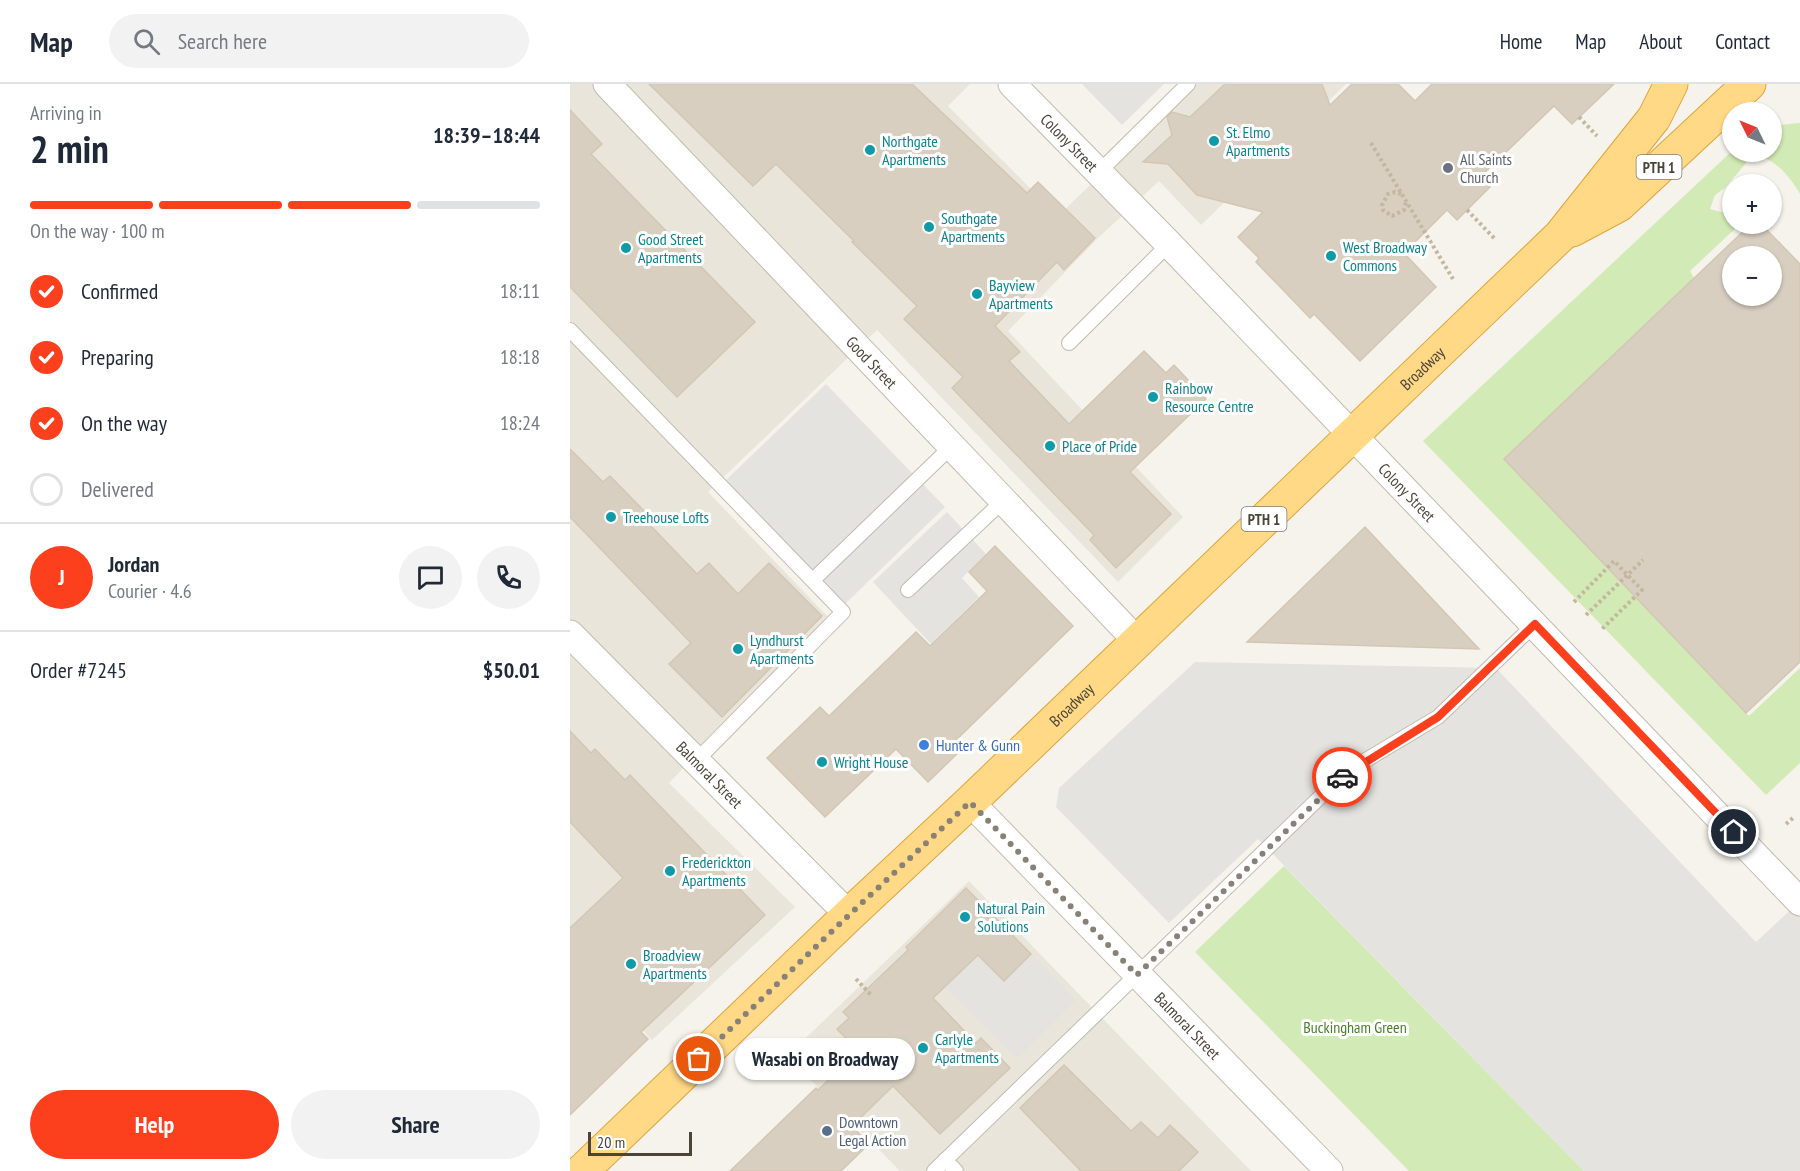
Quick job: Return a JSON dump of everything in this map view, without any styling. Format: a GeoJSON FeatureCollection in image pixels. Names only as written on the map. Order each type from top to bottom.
{"type":"FeatureCollection","features":[{"type":"Feature","properties":{"kind":"highway","name":"Broadway"},"geometry":{"type":"LineString","coordinates":[[582,1171],[1560,236],[1654,118],[1671,84]]}},
{"type":"Feature","properties":{"kind":"highway","name":"Broadway"},"geometry":{"type":"LineString","coordinates":[[1560,236],[1620,205],[1749,84]]}},
{"type":"Feature","properties":{"kind":"street","name":"Good Street"},"geometry":{"type":"LineString","coordinates":[[607,84],[1137,641]]}},
{"type":"Feature","properties":{"kind":"street","name":"Colony Street"},"geometry":{"type":"LineString","coordinates":[[1012,84],[1169,244],[1800,902]]}},
{"type":"Feature","properties":{"kind":"street","name":"Balmoral Street"},"geometry":{"type":"LineString","coordinates":[[570,634],[849,915]]}},
{"type":"Feature","properties":{"kind":"street","name":"Balmoral Street"},"geometry":{"type":"LineString","coordinates":[[970,802],[1329,1171]]}},
{"type":"Feature","properties":{"kind":"lane"},"geometry":{"type":"LineString","coordinates":[[1099,172],[1188,84]]}},
{"type":"Feature","properties":{"kind":"lane"},"geometry":{"type":"LineString","coordinates":[[1069,343],[1169,244]]}},
{"type":"Feature","properties":{"kind":"lane"},"geometry":{"type":"LineString","coordinates":[[570,330],[843,612],[696,760]]}},
{"type":"Feature","properties":{"kind":"lane"},"geometry":{"type":"LineString","coordinates":[[813,580],[952,446]]}},
{"type":"Feature","properties":{"kind":"lane"},"geometry":{"type":"LineString","coordinates":[[908,590],[1003,501]]}},
{"type":"Feature","properties":{"kind":"lane"},"geometry":{"type":"LineString","coordinates":[[934,1171],[1346,772],[1438,717],[1535,624]]}},
{"type":"Feature","properties":{"kind":"lane"},"geometry":{"type":"LineString","coordinates":[[945,1160],[956,1171]]}},
{"type":"Feature","properties":{"kind":"path"},"geometry":{"type":"LineString","coordinates":[[1579,117],[1599,139]]}},
{"type":"Feature","properties":{"kind":"path"},"geometry":{"type":"LineString","coordinates":[[1371,143],[1453,279]]}},
{"type":"Feature","properties":{"kind":"path"},"geometry":{"type":"LineString","coordinates":[[1401,194],[1395,192],[1389,194],[1382,205],[1383,210],[1392,216],[1398,214],[1404,210],[1406,202]]}},
{"type":"Feature","properties":{"kind":"path"},"geometry":{"type":"LineString","coordinates":[[1467,210],[1495,239]]}},
{"type":"Feature","properties":{"kind":"path"},"geometry":{"type":"LineString","coordinates":[[1574,602],[1614,561],[1642,590],[1600,630]]}},
{"type":"Feature","properties":{"kind":"path"},"geometry":{"type":"LineString","coordinates":[[1586,615],[1644,561]]}},
{"type":"Feature","properties":{"kind":"path"},"geometry":{"type":"LineString","coordinates":[[1786,824],[1793,818]]}},
{"type":"Feature","properties":{"kind":"path"},"geometry":{"type":"LineString","coordinates":[[856,979],[872,996]]}},
{"type":"Feature","properties":{"kind":"shaded area"},"geometry":{"type":"Polygon","coordinates":[[[570,84],[970,84],[948,106],[1058,216],[1195,84],[1346,84],[1201,225],[1159,181],[1097,239],[1008,331],[1183,517],[1118,582],[877,330],[708,492],[829,618],[669,783],[795,907],[652,1040],[570,956],[570,84]]]}},
{"type":"Feature","properties":{"kind":"shaded area"},"geometry":{"type":"Polygon","coordinates":[[[1082,84],[1164,84],[1122,125],[1082,84]]]}},
{"type":"Feature","properties":{"kind":"shaded area"},"geometry":{"type":"Polygon","coordinates":[[[826,384],[945,507],[844,605],[725,481],[826,384]]]}},
{"type":"Feature","properties":{"kind":"shaded area"},"geometry":{"type":"Polygon","coordinates":[[[947,512],[986,554],[962,578],[979,597],[931,644],[873,582],[947,512]]]}},
{"type":"Feature","properties":{"kind":"shaded area"},"geometry":{"type":"Polygon","coordinates":[[[1195,662],[1496,668],[1756,942],[1800,901],[1800,1171],[1584,1171],[1258,839],[1169,923],[1056,807],[1059,788],[1195,662]]]}},
{"type":"Feature","properties":{"kind":"shaded area"},"geometry":{"type":"Polygon","coordinates":[[[969,881],[1251,1171],[900,1171],[787,1056],[969,881]]]}},
{"type":"Feature","properties":{"kind":"shaded area"},"geometry":{"type":"Polygon","coordinates":[[[1031,954],[1076,1000],[1017,1059],[945,987],[978,955],[1004,981],[1031,954]]]}},
{"type":"Feature","properties":{"kind":"green space"},"geometry":{"type":"Polygon","coordinates":[[[1800,123],[1800,194],[1786,174],[1772,162],[1782,162],[1782,125],[1800,123]]]}},
{"type":"Feature","properties":{"kind":"green space"},"geometry":{"type":"Polygon","coordinates":[[[1722,160],[1747,162],[1737,174],[1722,174],[1722,190],[1715,195],[1710,209],[1722,212],[1722,234],[1729,234],[1690,271],[1694,278],[1504,459],[1749,716],[1800,668],[1800,763],[1766,795],[1423,441],[1722,160]]]}},
{"type":"Feature","properties":{"kind":"green space","name":"Buckingham Green"},"geometry":{"type":"Polygon","coordinates":[[[1284,866],[1584,1171],[1409,1171],[1195,952],[1284,866]]]}},
{"type":"Feature","properties":{"kind":"building"},"geometry":{"type":"Polygon","coordinates":[[[649,84],[912,84],[1027,193],[1038,182],[1095,238],[1064,270],[1057,262],[995,326],[1020,352],[1009,361],[1069,424],[1144,351],[1166,373],[1174,365],[1206,399],[1130,472],[1171,514],[1116,568],[1090,540],[1094,535],[952,388],[963,377],[904,319],[917,306],[776,164],[753,186],[649,84]]]}},
{"type":"Feature","properties":{"kind":"building"},"geometry":{"type":"Polygon","coordinates":[[[1225,84],[1322,84],[1330,105],[1352,84],[1398,84],[1415,101],[1432,84],[1614,84],[1572,124],[1554,106],[1480,177],[1490,187],[1457,220],[1447,210],[1404,253],[1436,287],[1360,361],[1314,314],[1310,318],[1256,262],[1259,258],[1238,237],[1263,212],[1197,195],[1168,164],[1143,162],[1172,135],[1167,117],[1172,112],[1190,117],[1225,84]]]}},
{"type":"Feature","properties":{"kind":"building","name":"Good Street Apartments"},"geometry":{"type":"Polygon","coordinates":[[[570,110],[602,144],[591,154],[755,322],[677,397],[570,287],[570,110]]]}},
{"type":"Feature","properties":{"kind":"building"},"geometry":{"type":"Polygon","coordinates":[[[1740,234],[1771,234],[1800,264],[1800,662],[1746,713],[1504,459],[1722,252],[1722,306],[1782,306],[1782,246],[1728,246],[1740,234]]]}},
{"type":"Feature","properties":{"kind":"building"},"geometry":{"type":"Polygon","coordinates":[[[570,449],[603,482],[610,476],[651,518],[647,522],[697,574],[709,563],[738,594],[769,563],[822,616],[722,717],[669,664],[691,643],[570,517],[570,449]]]}},
{"type":"Feature","properties":{"kind":"building"},"geometry":{"type":"Polygon","coordinates":[[[1365,527],[1479,649],[1247,642],[1365,527]]]}},
{"type":"Feature","properties":{"kind":"building"},"geometry":{"type":"Polygon","coordinates":[[[995,546],[1073,626],[953,743],[961,750],[928,782],[896,749],[825,817],[767,758],[820,707],[829,716],[916,632],[930,646],[987,591],[969,572],[995,546]]]}},
{"type":"Feature","properties":{"kind":"building"},"geometry":{"type":"Polygon","coordinates":[[[570,731],[591,753],[595,749],[625,780],[630,775],[765,915],[641,1032],[648,1039],[570,1115],[570,928],[623,878],[570,822],[570,731]]]}},
{"type":"Feature","properties":{"kind":"building"},"geometry":{"type":"Polygon","coordinates":[[[966,888],[1031,954],[1004,981],[978,955],[933,998],[976,1043],[981,1038],[1010,1068],[940,1134],[893,1086],[852,1126],[869,1144],[841,1171],[730,1171],[858,1051],[837,1029],[849,1018],[843,1012],[908,950],[906,947],[966,888]]]}},
{"type":"Feature","properties":{"kind":"building"},"geometry":{"type":"Polygon","coordinates":[[[1064,1065],[1131,1131],[1141,1122],[1158,1138],[1170,1125],[1198,1152],[1179,1171],[1081,1171],[1020,1108],[1064,1065]]]}},
{"type":"Feature","properties":{"kind":"way so far"},"geometry":{"type":"LineString","coordinates":[[699,1059],[970,802],[1137,975],[1342,777]]}},
{"type":"Feature","properties":{"kind":"place","name":"St. Elmo Apartments"},"geometry":{"type":"Point","coordinates":[1214,141]}},
{"type":"Feature","properties":{"kind":"place","name":"Northgate Apartments"},"geometry":{"type":"Point","coordinates":[870,150]}},
{"type":"Feature","properties":{"kind":"place","name":"All Saints Church"},"geometry":{"type":"Point","coordinates":[1448,168]}},
{"type":"Feature","properties":{"kind":"place","name":"Southgate Apartments"},"geometry":{"type":"Point","coordinates":[929,227]}},
{"type":"Feature","properties":{"kind":"place","name":"Good Street Apartments"},"geometry":{"type":"Point","coordinates":[626,248]}},
{"type":"Feature","properties":{"kind":"place","name":"West Broadway Commons"},"geometry":{"type":"Point","coordinates":[1331,256]}},
{"type":"Feature","properties":{"kind":"place","name":"Bayview Apartments"},"geometry":{"type":"Point","coordinates":[977,294]}},
{"type":"Feature","properties":{"kind":"place","name":"Rainbow Resource Centre"},"geometry":{"type":"Point","coordinates":[1153,397]}},
{"type":"Feature","properties":{"kind":"place","name":"Place of Pride"},"geometry":{"type":"Point","coordinates":[1050,446]}},
{"type":"Feature","properties":{"kind":"place","name":"Treehouse Lofts"},"geometry":{"type":"Point","coordinates":[611,517]}},
{"type":"Feature","properties":{"kind":"place","name":"Lyndhurst Apartments"},"geometry":{"type":"Point","coordinates":[738,649]}},
{"type":"Feature","properties":{"kind":"place","name":"Hunter & Gunn"},"geometry":{"type":"Point","coordinates":[924,745]}},
{"type":"Feature","properties":{"kind":"place","name":"Wright House"},"geometry":{"type":"Point","coordinates":[822,762]}},
{"type":"Feature","properties":{"kind":"place","name":"Frederickton Apartments"},"geometry":{"type":"Point","coordinates":[670,871]}},
{"type":"Feature","properties":{"kind":"place","name":"Natural Pain Solutions"},"geometry":{"type":"Point","coordinates":[965,917]}},
{"type":"Feature","properties":{"kind":"place","name":"Broadview Apartments"},"geometry":{"type":"Point","coordinates":[631,964]}},
{"type":"Feature","properties":{"kind":"place","name":"Carlyle Apartments"},"geometry":{"type":"Point","coordinates":[923,1048]}},
{"type":"Feature","properties":{"kind":"place","name":"Wasabi on Broadway"},"geometry":{"type":"Point","coordinates":[699,1059]}},
{"type":"Feature","properties":{"kind":"place","name":"Downtown Legal Action"},"geometry":{"type":"Point","coordinates":[827,1131]}},
{"type":"Feature","properties":{"kind":"route"},"geometry":{"type":"LineString","coordinates":[[1342,777],[1346,772],[1438,717],[1535,624],[1734,832]]}}]}
